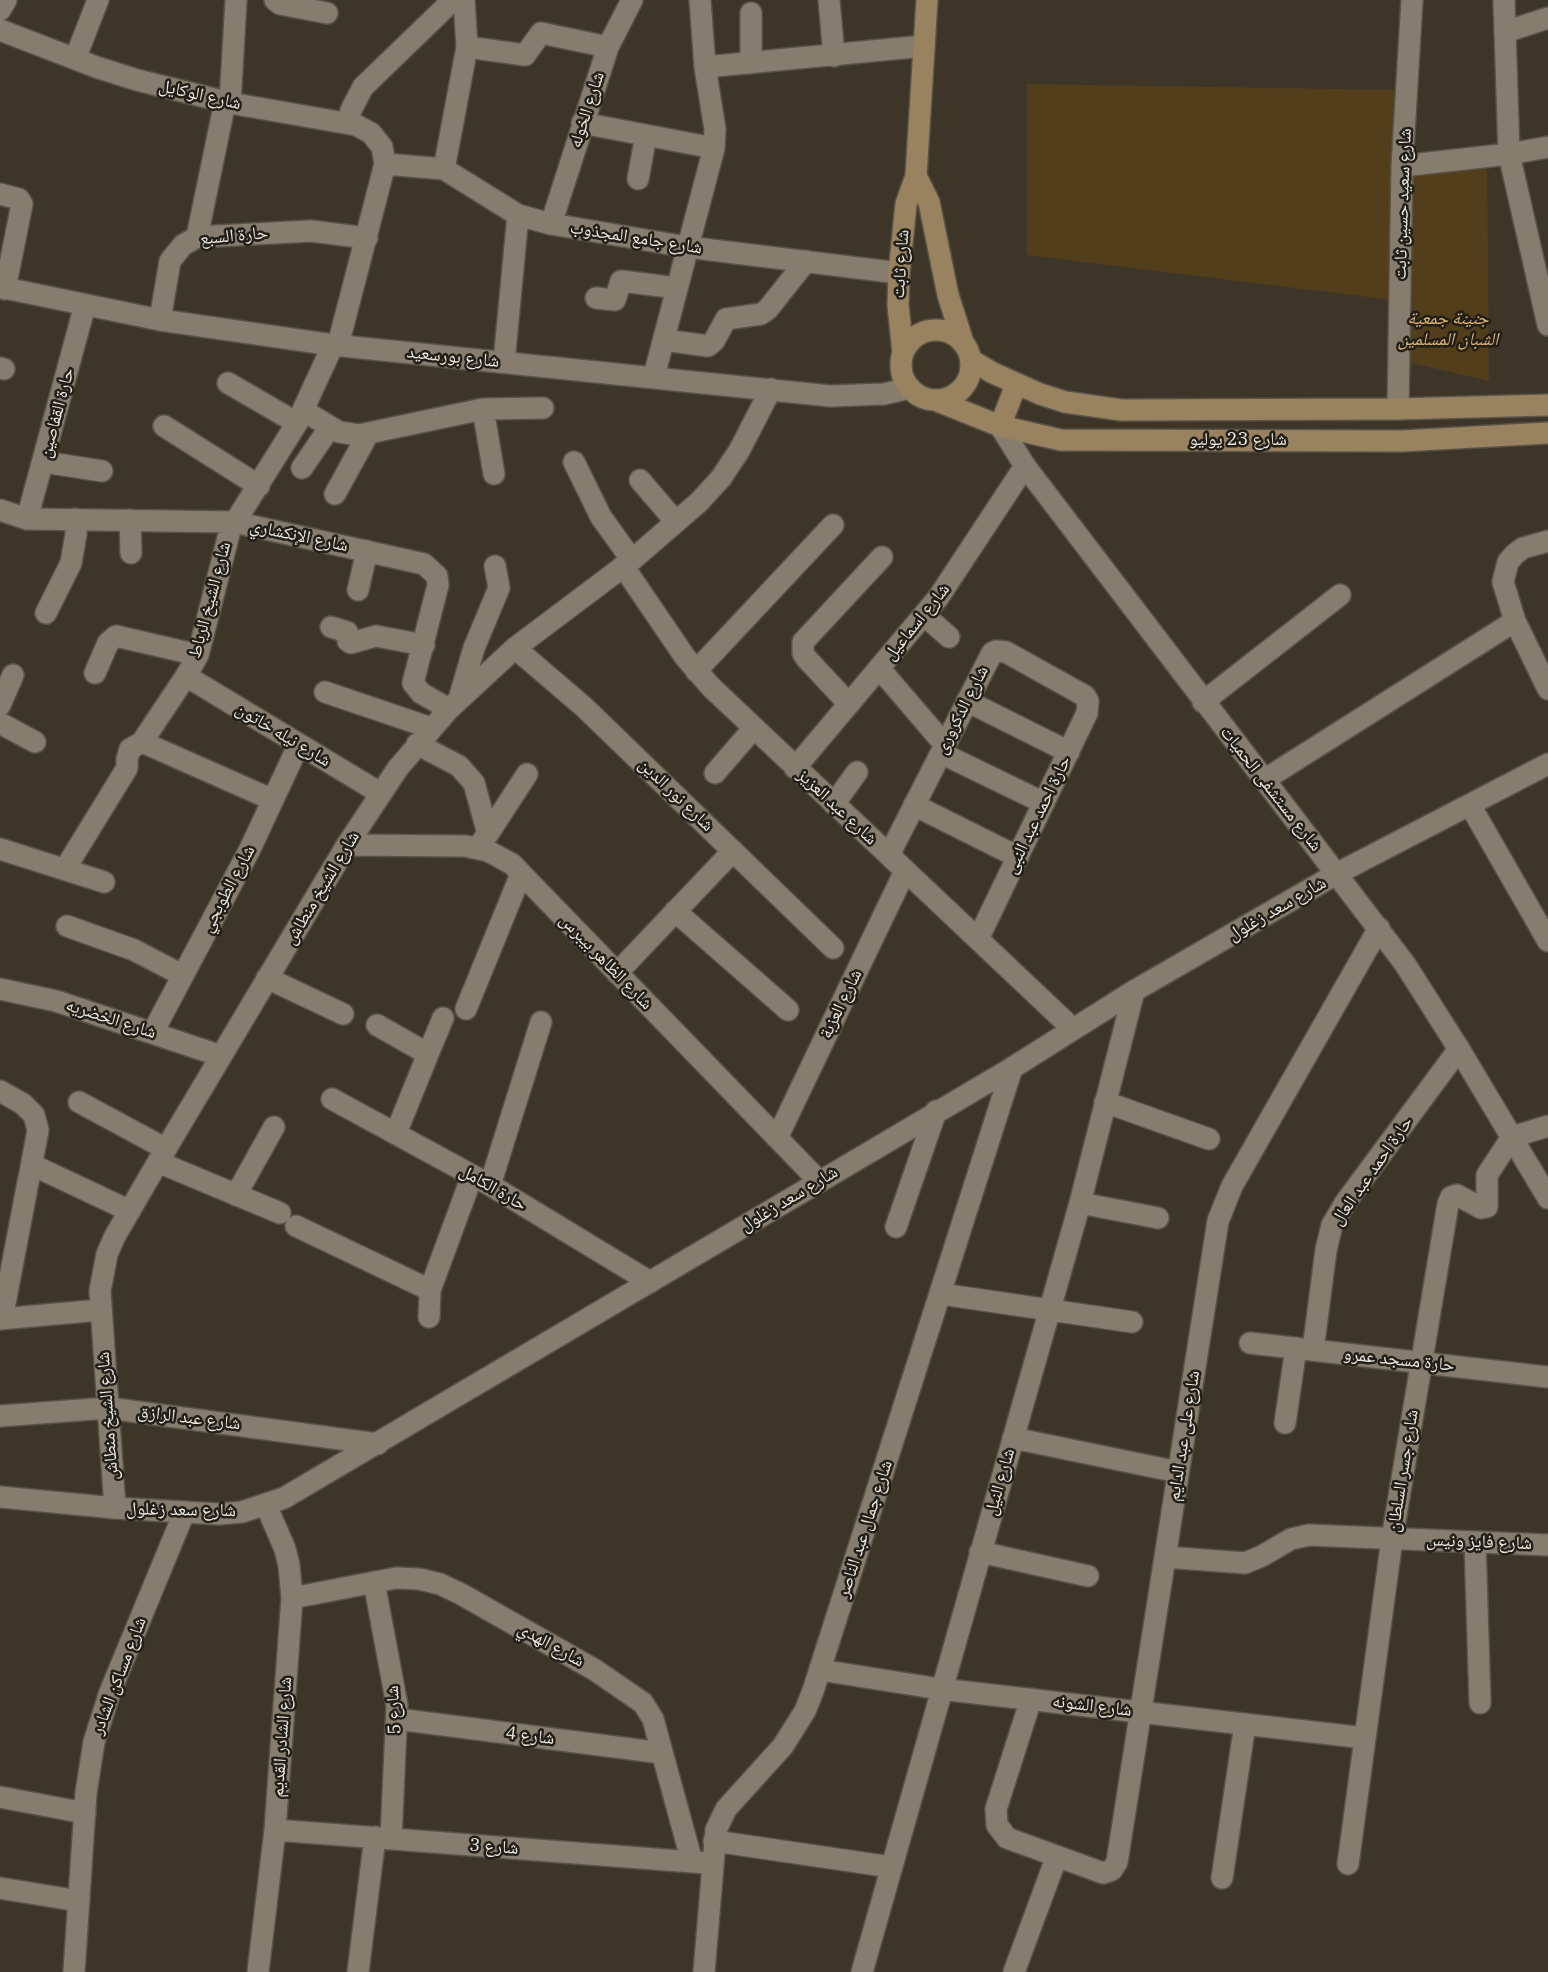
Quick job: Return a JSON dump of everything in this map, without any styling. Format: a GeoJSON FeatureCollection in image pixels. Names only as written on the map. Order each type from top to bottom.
{"type":"FeatureCollection","features":[{"type":"Feature","properties":{"kind":"main road","name":"شارع ثابت"},"geometry":{"type":"LineString","coordinates":[[903,353],[898,313],[900,272],[906,204],[916,176],[927,0]]}},
{"type":"Feature","properties":{"kind":"main road","name":"شارع ثابت"},"geometry":{"type":"LineString","coordinates":[[916,176],[929,202],[948,295],[967,351]]}},
{"type":"Feature","properties":{"kind":"main road"},"geometry":{"type":"LineString","coordinates":[[935,330],[946,331],[967,351],[971,370],[962,388],[945,399],[925,398],[910,388],[901,371],[903,353],[915,336],[935,330]]}},
{"type":"Feature","properties":{"kind":"main road","name":"شارع 23 يوليو"},"geometry":{"type":"LineString","coordinates":[[967,351],[1016,385],[1065,402],[1121,410],[1398,409],[1548,405]]}},
{"type":"Feature","properties":{"kind":"main road"},"geometry":{"type":"LineString","coordinates":[[1000,426],[1016,385]]}},
{"type":"Feature","properties":{"kind":"main road","name":"شارع 23 يوليو"},"geometry":{"type":"LineString","coordinates":[[934,400],[1000,426],[1061,440],[1402,441],[1548,433]]}},
{"type":"Feature","properties":{"kind":"main road"},"geometry":{"type":"LineString","coordinates":[[1086,440],[1091,407]]}},
{"type":"Feature","properties":{"kind":"street"},"geometry":{"type":"LineString","coordinates":[[0,10],[6,0]]}},
{"type":"Feature","properties":{"kind":"street"},"geometry":{"type":"LineString","coordinates":[[75,59],[98,0]]}},
{"type":"Feature","properties":{"kind":"street"},"geometry":{"type":"LineString","coordinates":[[198,237],[227,102],[236,0]]}},
{"type":"Feature","properties":{"kind":"street"},"geometry":{"type":"LineString","coordinates":[[275,0],[280,4],[327,13]]}},
{"type":"Feature","properties":{"kind":"street"},"geometry":{"type":"LineString","coordinates":[[348,123],[351,110],[363,87],[453,0]]}},
{"type":"Feature","properties":{"kind":"street"},"geometry":{"type":"LineString","coordinates":[[444,169],[467,47],[464,0]]}},
{"type":"Feature","properties":{"kind":"street","name":"شارع الخوله"},"geometry":{"type":"LineString","coordinates":[[551,224],[608,47],[632,0]]}},
{"type":"Feature","properties":{"kind":"street"},"geometry":{"type":"LineString","coordinates":[[654,376],[714,148],[714,119],[705,67],[700,0]]}},
{"type":"Feature","properties":{"kind":"street"},"geometry":{"type":"LineString","coordinates":[[830,0],[834,56]]}},
{"type":"Feature","properties":{"kind":"street","name":"شارع سعيد حسين ثابت"},"geometry":{"type":"LineString","coordinates":[[1398,409],[1402,166],[1412,0]]}},
{"type":"Feature","properties":{"kind":"street"},"geometry":{"type":"LineString","coordinates":[[1504,0],[1510,154],[1544,284],[1548,325]]}},
{"type":"Feature","properties":{"kind":"street"},"geometry":{"type":"LineString","coordinates":[[751,13],[751,63]]}},
{"type":"Feature","properties":{"kind":"street"},"geometry":{"type":"LineString","coordinates":[[1504,32],[1548,18]]}},
{"type":"Feature","properties":{"kind":"street","name":"شارع الوكايل"},"geometry":{"type":"LineString","coordinates":[[0,30],[137,80],[227,102],[348,123],[371,133],[382,147],[385,164]]}},
{"type":"Feature","properties":{"kind":"street"},"geometry":{"type":"LineString","coordinates":[[467,47],[525,55],[541,33],[608,47]]}},
{"type":"Feature","properties":{"kind":"street"},"geometry":{"type":"LineString","coordinates":[[705,67],[924,46]]}},
{"type":"Feature","properties":{"kind":"street"},"geometry":{"type":"LineString","coordinates":[[582,123],[714,148]]}},
{"type":"Feature","properties":{"kind":"street"},"geometry":{"type":"LineString","coordinates":[[638,179],[646,135]]}},
{"type":"Feature","properties":{"kind":"street"},"geometry":{"type":"LineString","coordinates":[[1402,166],[1548,147]]}},
{"type":"Feature","properties":{"kind":"street","name":"شارع جامع المجذوب"},"geometry":{"type":"LineString","coordinates":[[385,164],[444,169],[518,215],[551,224],[687,247],[900,272]]}},
{"type":"Feature","properties":{"kind":"street","name":"شارع الشيخ الرباط"},"geometry":{"type":"LineString","coordinates":[[65,869],[127,768],[130,749],[142,742],[198,655],[227,538],[234,522],[300,417],[336,345],[385,164]]}},
{"type":"Feature","properties":{"kind":"street"},"geometry":{"type":"LineString","coordinates":[[0,194],[19,199],[22,204],[2,288]]}},
{"type":"Feature","properties":{"kind":"street"},"geometry":{"type":"LineString","coordinates":[[504,362],[518,215]]}},
{"type":"Feature","properties":{"kind":"street","name":"حارة السبع"},"geometry":{"type":"LineString","coordinates":[[160,320],[170,261],[183,245],[198,237],[312,231],[367,238]]}},
{"type":"Feature","properties":{"kind":"street"},"geometry":{"type":"LineString","coordinates":[[664,340],[708,346],[714,341],[726,319],[761,314],[768,310],[806,261]]}},
{"type":"Feature","properties":{"kind":"street"},"geometry":{"type":"LineString","coordinates":[[596,298],[615,300],[621,281],[677,288]]}},
{"type":"Feature","properties":{"kind":"street","name":"شارع بورسعيد"},"geometry":{"type":"LineString","coordinates":[[2,288],[160,320],[336,345],[855,397],[910,388]]}},
{"type":"Feature","properties":{"kind":"street","name":"حارة القفاصين"},"geometry":{"type":"LineString","coordinates":[[27,519],[85,305]]}},
{"type":"Feature","properties":{"kind":"street"},"geometry":{"type":"LineString","coordinates":[[228,383],[300,417],[349,434],[368,434],[483,409],[542,408]]}},
{"type":"Feature","properties":{"kind":"street","name":"شارع الشيخ منطاش"},"geometry":{"type":"LineString","coordinates":[[115,1508],[100,1291],[107,1254],[162,1156],[347,845],[380,793],[417,744],[454,704],[515,648],[628,563],[699,502],[721,478],[739,451],[771,389]]}},
{"type":"Feature","properties":{"kind":"street"},"geometry":{"type":"LineString","coordinates":[[483,409],[494,474]]}},
{"type":"Feature","properties":{"kind":"street"},"geometry":{"type":"LineString","coordinates":[[164,426],[259,486]]}},
{"type":"Feature","properties":{"kind":"street","name":"شارع مستشفى الحميات"},"geometry":{"type":"LineString","coordinates":[[1000,426],[1025,466],[1203,702],[1379,928],[1431,1003],[1548,1198]]}},
{"type":"Feature","properties":{"kind":"street"},"geometry":{"type":"LineString","coordinates":[[302,468],[330,427]]}},
{"type":"Feature","properties":{"kind":"street"},"geometry":{"type":"LineString","coordinates":[[335,494],[368,434]]}},
{"type":"Feature","properties":{"kind":"street"},"geometry":{"type":"LineString","coordinates":[[44,462],[102,471]]}},
{"type":"Feature","properties":{"kind":"street","name":"شارع عبد العزيز"},"geometry":{"type":"LineString","coordinates":[[574,462],[601,517],[696,671],[752,729],[1073,1029]]}},
{"type":"Feature","properties":{"kind":"street","name":"شارع اسماعيل"},"geometry":{"type":"LineString","coordinates":[[795,768],[924,615],[962,565],[1025,466]]}},
{"type":"Feature","properties":{"kind":"street"},"geometry":{"type":"LineString","coordinates":[[640,480],[676,522]]}},
{"type":"Feature","properties":{"kind":"street","name":"شارع الإنكشاري"},"geometry":{"type":"LineString","coordinates":[[0,510],[27,519],[234,522],[424,564],[437,576],[438,585],[413,683],[421,693],[454,704]]}},
{"type":"Feature","properties":{"kind":"street"},"geometry":{"type":"LineString","coordinates":[[46,613],[71,563],[76,534],[75,519]]}},
{"type":"Feature","properties":{"kind":"street"},"geometry":{"type":"LineString","coordinates":[[130,520],[131,553]]}},
{"type":"Feature","properties":{"kind":"street"},"geometry":{"type":"LineString","coordinates":[[696,671],[833,525]]}},
{"type":"Feature","properties":{"kind":"street"},"geometry":{"type":"LineString","coordinates":[[1547,685],[1516,621],[1503,582],[1508,562],[1523,548],[1548,541]]}},
{"type":"Feature","properties":{"kind":"street"},"geometry":{"type":"LineString","coordinates":[[358,590],[367,551]]}},
{"type":"Feature","properties":{"kind":"street"},"geometry":{"type":"LineString","coordinates":[[849,704],[806,658],[803,642],[883,557]]}},
{"type":"Feature","properties":{"kind":"street"},"geometry":{"type":"LineString","coordinates":[[454,704],[499,588],[495,566]]}},
{"type":"Feature","properties":{"kind":"street"},"geometry":{"type":"LineString","coordinates":[[1203,702],[1340,595]]}},
{"type":"Feature","properties":{"kind":"street"},"geometry":{"type":"LineString","coordinates":[[924,615],[949,638]]}},
{"type":"Feature","properties":{"kind":"street"},"geometry":{"type":"LineString","coordinates":[[1264,780],[1516,621]]}},
{"type":"Feature","properties":{"kind":"street"},"geometry":{"type":"LineString","coordinates":[[331,627],[347,632],[348,641],[351,643],[376,636],[424,645]]}},
{"type":"Feature","properties":{"kind":"street"},"geometry":{"type":"LineString","coordinates":[[95,673],[108,643],[116,636],[198,655]]}},
{"type":"Feature","properties":{"kind":"street","name":"شارع نور الدين"},"geometry":{"type":"LineString","coordinates":[[515,648],[584,707],[833,947]]}},
{"type":"Feature","properties":{"kind":"street","name":"شارع الدكرورى"},"geometry":{"type":"LineString","coordinates":[[889,855],[989,657],[996,651],[1006,652],[1080,692]]}},
{"type":"Feature","properties":{"kind":"street"},"geometry":{"type":"LineString","coordinates":[[879,668],[943,749],[1044,803]]}},
{"type":"Feature","properties":{"kind":"street"},"geometry":{"type":"LineString","coordinates":[[0,705],[13,675]]}},
{"type":"Feature","properties":{"kind":"street","name":"شارع نيله خاتون"},"geometry":{"type":"LineString","coordinates":[[186,676],[380,793]]}},
{"type":"Feature","properties":{"kind":"street"},"geometry":{"type":"LineString","coordinates":[[325,692],[431,728]]}},
{"type":"Feature","properties":{"kind":"street","name":"حارة احمد عبد النبى"},"geometry":{"type":"LineString","coordinates":[[978,939],[1089,707],[1088,701],[1080,692]]}},
{"type":"Feature","properties":{"kind":"street"},"geometry":{"type":"LineString","coordinates":[[967,701],[1069,752]]}},
{"type":"Feature","properties":{"kind":"street"},"geometry":{"type":"LineString","coordinates":[[0,723],[35,742]]}},
{"type":"Feature","properties":{"kind":"street"},"geometry":{"type":"LineString","coordinates":[[715,773],[752,729]]}},
{"type":"Feature","properties":{"kind":"street"},"geometry":{"type":"LineString","coordinates":[[142,742],[273,800]]}},
{"type":"Feature","properties":{"kind":"street","name":"شارع الطوبجي"},"geometry":{"type":"LineString","coordinates":[[153,1032],[250,849],[299,744]]}},
{"type":"Feature","properties":{"kind":"street"},"geometry":{"type":"LineString","coordinates":[[417,744],[460,766],[468,774],[478,794],[482,841]]}},
{"type":"Feature","properties":{"kind":"street","name":"شارع سعد زغلول"},"geometry":{"type":"LineString","coordinates":[[0,1497],[184,1513],[242,1512],[267,1505],[378,1444],[1012,1068],[1134,991],[1338,873],[1548,764]]}},
{"type":"Feature","properties":{"kind":"street"},"geometry":{"type":"LineString","coordinates":[[834,804],[857,772]]}},
{"type":"Feature","properties":{"kind":"street"},"geometry":{"type":"LineString","coordinates":[[482,841],[527,774]]}},
{"type":"Feature","properties":{"kind":"street"},"geometry":{"type":"LineString","coordinates":[[914,805],[1018,857]]}},
{"type":"Feature","properties":{"kind":"street"},"geometry":{"type":"LineString","coordinates":[[1470,805],[1548,941]]}},
{"type":"Feature","properties":{"kind":"street","name":"شارع الظاهر بيبرس"},"geometry":{"type":"LineString","coordinates":[[347,845],[482,841],[521,874],[819,1181]]}},
{"type":"Feature","properties":{"kind":"street"},"geometry":{"type":"LineString","coordinates":[[0,849],[104,882]]}},
{"type":"Feature","properties":{"kind":"street"},"geometry":{"type":"LineString","coordinates":[[617,973],[733,850]]}},
{"type":"Feature","properties":{"kind":"street","name":"شارع العزبة"},"geometry":{"type":"LineString","coordinates":[[777,1138],[905,871]]}},
{"type":"Feature","properties":{"kind":"street"},"geometry":{"type":"LineString","coordinates":[[466,1009],[521,874]]}},
{"type":"Feature","properties":{"kind":"street"},"geometry":{"type":"LineString","coordinates":[[675,911],[788,1010]]}},
{"type":"Feature","properties":{"kind":"street"},"geometry":{"type":"LineString","coordinates":[[67,926],[134,950],[182,975]]}},
{"type":"Feature","properties":{"kind":"street","name":"شارع على عبد الدايم"},"geometry":{"type":"LineString","coordinates":[[1031,1699],[996,1809],[997,1825],[1007,1838],[1103,1872],[1112,1871],[1115,1867],[1141,1712],[1213,1240],[1232,1186],[1379,928]]}},
{"type":"Feature","properties":{"kind":"street"},"geometry":{"type":"LineString","coordinates":[[267,978],[343,1014]]}},
{"type":"Feature","properties":{"kind":"street","name":"شارع الخضريه"},"geometry":{"type":"LineString","coordinates":[[0,989],[56,1001],[221,1056]]}},
{"type":"Feature","properties":{"kind":"street","name":"شارع النيل"},"geometry":{"type":"LineString","coordinates":[[862,1972],[940,1689],[1080,1203],[1134,991]]}},
{"type":"Feature","properties":{"kind":"street"},"geometry":{"type":"LineString","coordinates":[[396,1133],[443,1018]]}},
{"type":"Feature","properties":{"kind":"street"},"geometry":{"type":"LineString","coordinates":[[429,1317],[430,1290],[481,1180],[541,1022]]}},
{"type":"Feature","properties":{"kind":"street"},"geometry":{"type":"LineString","coordinates":[[377,1025],[428,1054]]}},
{"type":"Feature","properties":{"kind":"street","name":"حارة احمد عبد العال"},"geometry":{"type":"LineString","coordinates":[[1286,1423],[1332,1225],[1345,1203],[1459,1049]]}},
{"type":"Feature","properties":{"kind":"street","name":"شارع جمال عبد الناصر"},"geometry":{"type":"LineString","coordinates":[[704,1972],[702,1863],[726,1809],[783,1746],[805,1711],[1012,1068]]}},
{"type":"Feature","properties":{"kind":"street"},"geometry":{"type":"LineString","coordinates":[[0,1091],[23,1104],[34,1115],[38,1130],[1,1319],[100,1310]]}},
{"type":"Feature","properties":{"kind":"street","name":"حارة الكامل"},"geometry":{"type":"LineString","coordinates":[[332,1099],[481,1180],[650,1282]]}},
{"type":"Feature","properties":{"kind":"street"},"geometry":{"type":"LineString","coordinates":[[79,1102],[162,1156],[430,1290]]}},
{"type":"Feature","properties":{"kind":"street"},"geometry":{"type":"LineString","coordinates":[[1105,1102],[1209,1139]]}},
{"type":"Feature","properties":{"kind":"street"},"geometry":{"type":"LineString","coordinates":[[896,1227],[936,1111]]}},
{"type":"Feature","properties":{"kind":"street"},"geometry":{"type":"LineString","coordinates":[[1512,1137],[1548,1126]]}},
{"type":"Feature","properties":{"kind":"street"},"geometry":{"type":"LineString","coordinates":[[236,1195],[274,1127]]}},
{"type":"Feature","properties":{"kind":"street","name":"شارع جسر السلطان"},"geometry":{"type":"LineString","coordinates":[[1348,1864],[1392,1539],[1449,1200],[1461,1195],[1481,1208],[1487,1208],[1487,1175],[1512,1137]]}},
{"type":"Feature","properties":{"kind":"street"},"geometry":{"type":"LineString","coordinates":[[30,1173],[41,1169],[130,1211]]}},
{"type":"Feature","properties":{"kind":"street"},"geometry":{"type":"LineString","coordinates":[[1080,1203],[1158,1218]]}},
{"type":"Feature","properties":{"kind":"street"},"geometry":{"type":"LineString","coordinates":[[941,1294],[1132,1322]]}},
{"type":"Feature","properties":{"kind":"street","name":"حارة مسجد عمرو"},"geometry":{"type":"LineString","coordinates":[[1250,1343],[1548,1377]]}},
{"type":"Feature","properties":{"kind":"street","name":"شارع عبد الرازق"},"geometry":{"type":"LineString","coordinates":[[0,1416],[108,1408],[378,1444]]}},
{"type":"Feature","properties":{"kind":"street"},"geometry":{"type":"LineString","coordinates":[[1013,1438],[1178,1472]]}},
{"type":"Feature","properties":{"kind":"street","name":"شارع الشادر القديم"},"geometry":{"type":"LineString","coordinates":[[258,1972],[275,1830],[292,1598],[289,1565],[267,1505]]}},
{"type":"Feature","properties":{"kind":"street","name":"شارع مساكن الشادر"},"geometry":{"type":"LineString","coordinates":[[74,1972],[89,1767],[101,1717],[184,1513]]}},
{"type":"Feature","properties":{"kind":"street","name":"شارع فايز ونيس"},"geometry":{"type":"LineString","coordinates":[[1165,1557],[1245,1563],[1300,1536],[1548,1545]]}},
{"type":"Feature","properties":{"kind":"street"},"geometry":{"type":"LineString","coordinates":[[1475,1542],[1480,1703]]}},
{"type":"Feature","properties":{"kind":"street"},"geometry":{"type":"LineString","coordinates":[[980,1552],[1088,1576]]}},
{"type":"Feature","properties":{"kind":"street","name":"شارع الهدي"},"geometry":{"type":"LineString","coordinates":[[292,1598],[397,1578],[419,1579],[440,1584],[595,1670],[643,1703],[653,1719],[662,1753],[702,1863]]}},
{"type":"Feature","properties":{"kind":"street","name":"شارع 5"},"geometry":{"type":"LineString","coordinates":[[358,1972],[383,1838],[397,1719],[395,1694],[374,1582]]}},
{"type":"Feature","properties":{"kind":"street","name":"شارع الشونه"},"geometry":{"type":"LineString","coordinates":[[820,1670],[940,1689],[1365,1738]]}},
{"type":"Feature","properties":{"kind":"street","name":"شارع 4"},"geometry":{"type":"LineString","coordinates":[[397,1719],[662,1753]]}},
{"type":"Feature","properties":{"kind":"street"},"geometry":{"type":"LineString","coordinates":[[1222,1878],[1245,1724]]}},
{"type":"Feature","properties":{"kind":"street"},"geometry":{"type":"LineString","coordinates":[[0,1797],[85,1813]]}},
{"type":"Feature","properties":{"kind":"street","name":"شارع 3"},"geometry":{"type":"LineString","coordinates":[[275,1830],[702,1863]]}},
{"type":"Feature","properties":{"kind":"street"},"geometry":{"type":"LineString","coordinates":[[714,1841],[891,1867]]}},
{"type":"Feature","properties":{"kind":"street"},"geometry":{"type":"LineString","coordinates":[[1014,1972],[1057,1856]]}},
{"type":"Feature","properties":{"kind":"street"},"geometry":{"type":"LineString","coordinates":[[0,1888],[79,1901]]}},
{"type":"Feature","properties":{"kind":"green space"},"geometry":{"type":"Polygon","coordinates":[[[1027,84],[1397,90],[1393,300],[1027,255],[1027,84]]]}},
{"type":"Feature","properties":{"kind":"green space","name":"جنينة جمعية الشبان المسلمين"},"geometry":{"type":"Polygon","coordinates":[[[1487,162],[1489,381],[1404,361],[1409,170],[1487,162]]]}}]}
